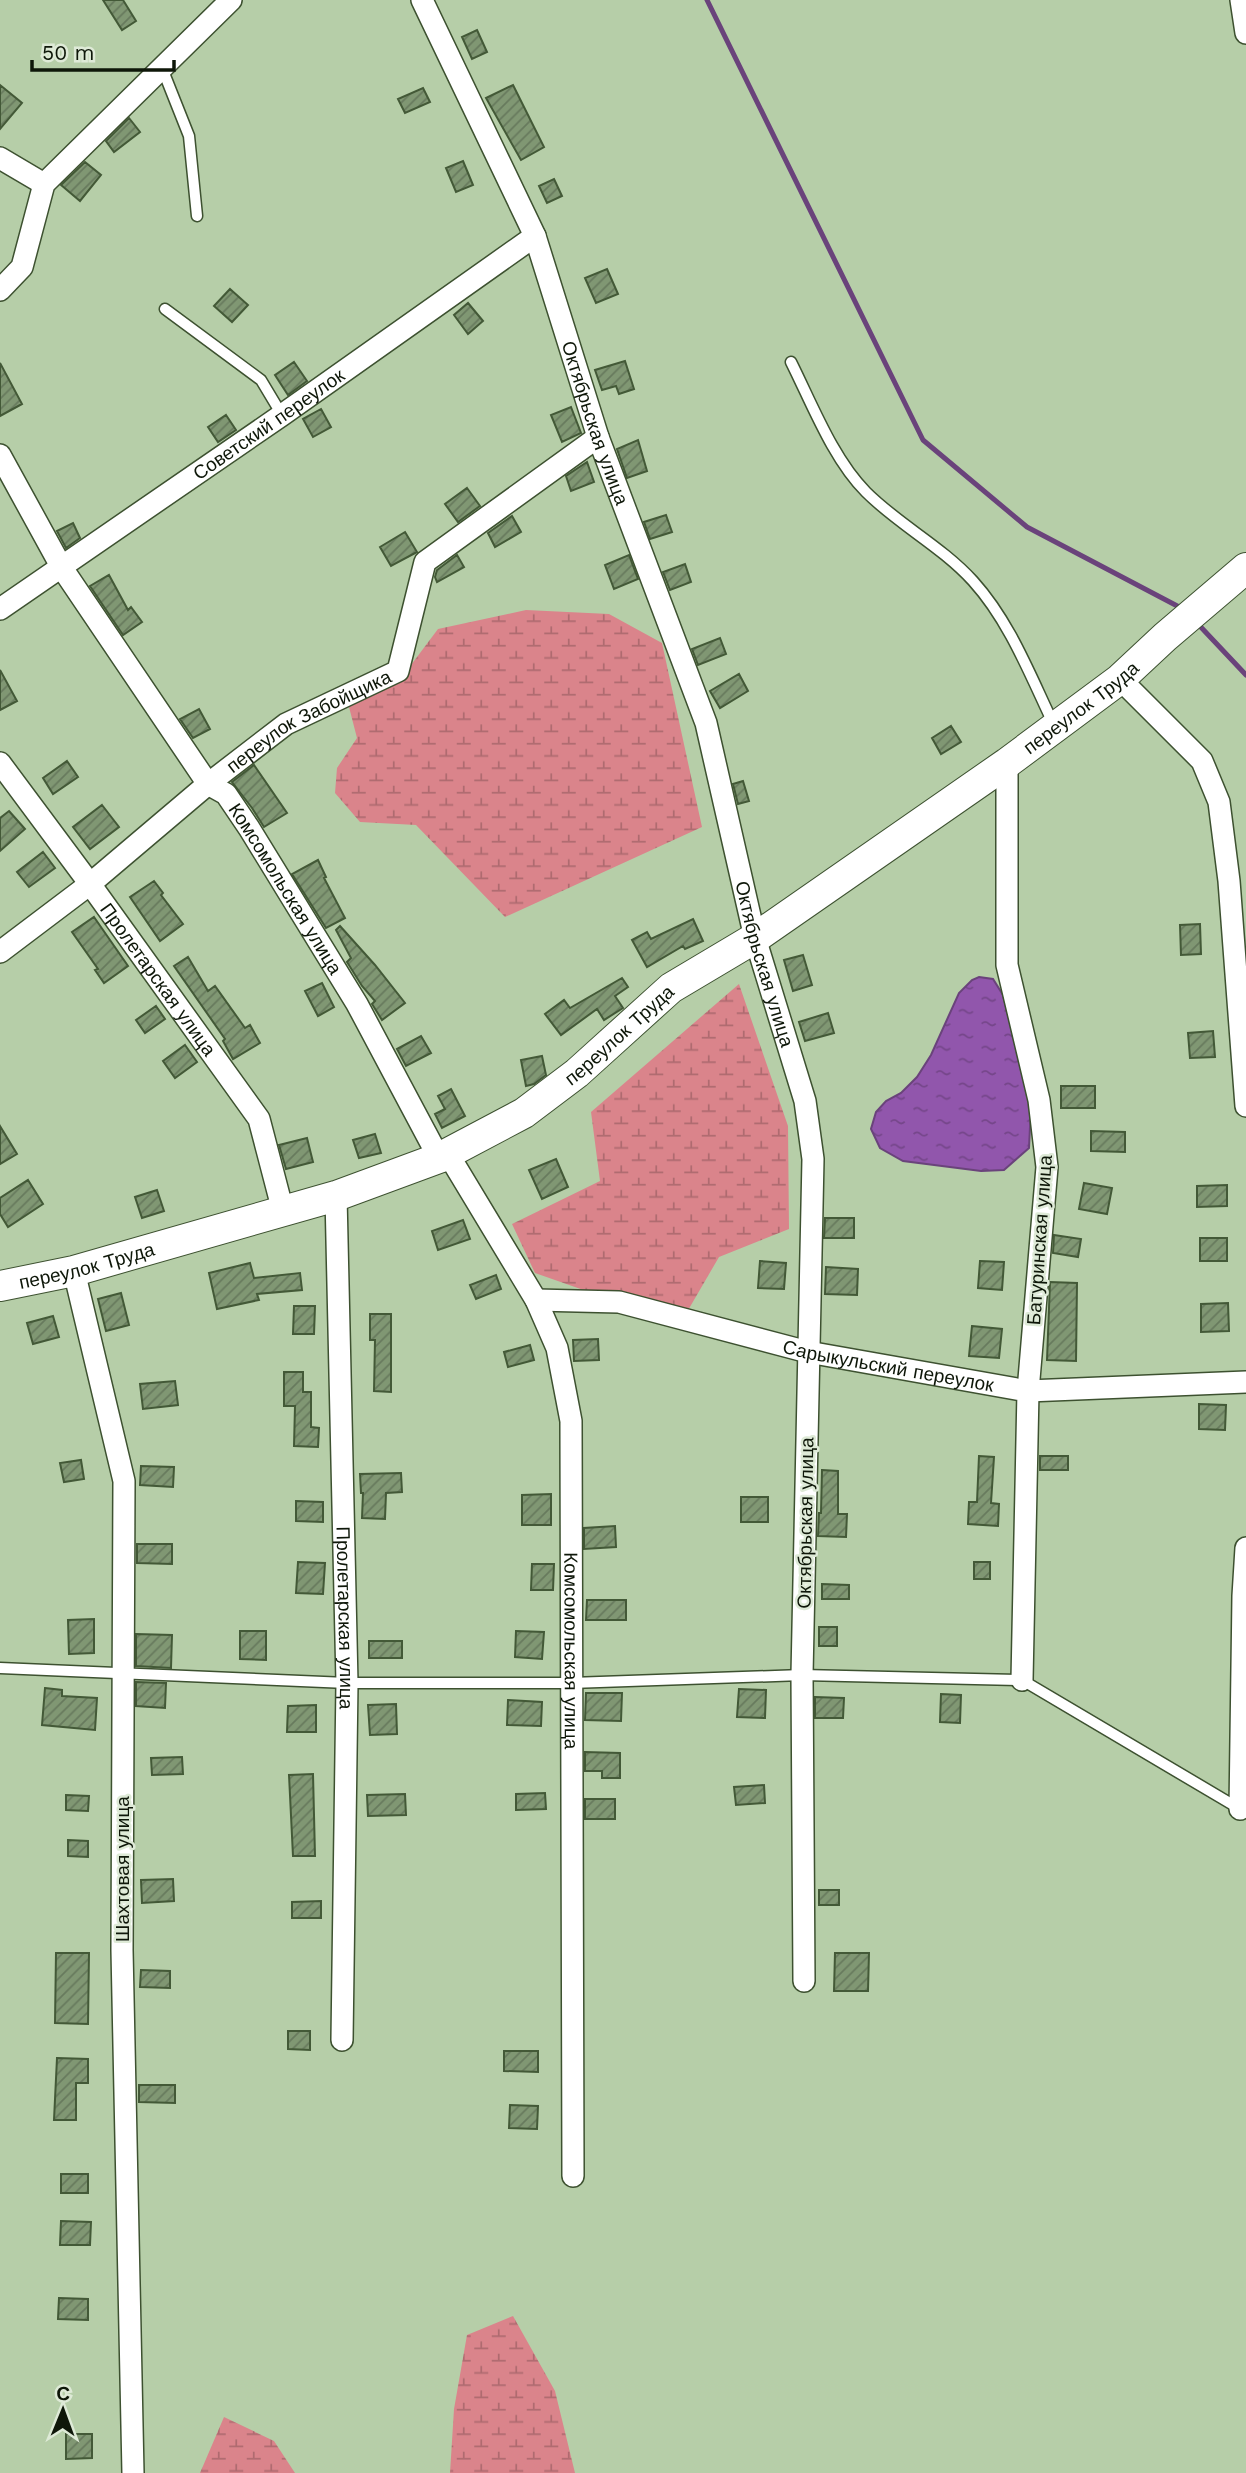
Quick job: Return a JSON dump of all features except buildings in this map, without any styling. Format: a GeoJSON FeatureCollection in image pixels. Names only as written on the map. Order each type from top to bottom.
{"type":"FeatureCollection","features":[{"type":"Feature","properties":{"kind":"street"},"geometry":{"type":"LineString","coordinates":[[0,290],[22,267],[44,184],[231,0]]}},
{"type":"Feature","properties":{"kind":"street","name":"Октябрьская улица"},"geometry":{"type":"LineString","coordinates":[[422,0],[535,236],[598,437],[706,723],[755,938],[805,1101],[811,1148],[802,1675],[804,1981]]}},
{"type":"Feature","properties":{"kind":"street"},"geometry":{"type":"LineString","coordinates":[[1241,0],[1246,33]]}},
{"type":"Feature","properties":{"kind":"street"},"geometry":{"type":"LineString","coordinates":[[0,158],[44,184]]}},
{"type":"Feature","properties":{"kind":"street","name":"Советский переулок"},"geometry":{"type":"LineString","coordinates":[[0,609],[282,415],[535,236]]}},
{"type":"Feature","properties":{"kind":"street","name":"переулок Забойщика"},"geometry":{"type":"LineString","coordinates":[[0,951],[90,884],[208,784],[286,724],[398,671],[425,562],[598,437]]}},
{"type":"Feature","properties":{"kind":"street","name":"Комсомольская улица"},"geometry":{"type":"LineString","coordinates":[[0,455],[62,568],[208,784],[226,794],[249,828],[357,1004],[444,1156],[536,1300],[557,1348],[570,1421],[573,2176]]}},
{"type":"Feature","properties":{"kind":"street","name":"переулок Труда"},"geometry":{"type":"LineString","coordinates":[[0,1284],[74,1271],[336,1196],[444,1156],[524,1113],[577,1073],[671,988],[755,938],[1007,763],[1120,679],[1246,568]]}},
{"type":"Feature","properties":{"kind":"street"},"geometry":{"type":"LineString","coordinates":[[1120,679],[1202,761],[1219,802],[1230,881],[1246,1106]]}},
{"type":"Feature","properties":{"kind":"street","name":"Пролетарская улица"},"geometry":{"type":"LineString","coordinates":[[0,763],[259,1119],[283,1211]]}},
{"type":"Feature","properties":{"kind":"street","name":"Батуринская улица"},"geometry":{"type":"LineString","coordinates":[[1007,763],[1007,965],[1039,1100],[1047,1167],[1028,1391],[1022,1680]]}},
{"type":"Feature","properties":{"kind":"street","name":"Пролетарская улица"},"geometry":{"type":"LineString","coordinates":[[336,1196],[347,1683],[342,2040]]}},
{"type":"Feature","properties":{"kind":"street","name":"Шахтовая улица"},"geometry":{"type":"LineString","coordinates":[[74,1271],[124,1481],[122,1950],[134,2473]]}},
{"type":"Feature","properties":{"kind":"street","name":"Сарыкульский переулок"},"geometry":{"type":"LineString","coordinates":[[536,1300],[619,1302],[807,1352],[1028,1391],[1246,1382]]}},
{"type":"Feature","properties":{"kind":"street"},"geometry":{"type":"LineString","coordinates":[[1240,1809],[1246,1548]]}},
{"type":"Feature","properties":{"kind":"lane"},"geometry":{"type":"LineString","coordinates":[[162,68],[189,136],[197,216]]}},
{"type":"Feature","properties":{"kind":"lane"},"geometry":{"type":"LineString","coordinates":[[164,309],[261,380],[282,415]]}},
{"type":"Feature","properties":{"kind":"lane"},"geometry":{"type":"LineString","coordinates":[[791,362],[835,450],[864,491],[899,521],[939,548],[972,581],[1002,617],[1055,727]]}},
{"type":"Feature","properties":{"kind":"lane"},"geometry":{"type":"LineString","coordinates":[[0,1668],[347,1683],[571,1682],[802,1675],[1022,1680],[1240,1809]]}},
{"type":"Feature","properties":{"kind":"green space"},"geometry":{"type":"Polygon","coordinates":[[[526,610],[609,614],[662,643],[702,827],[505,917],[416,825],[360,822],[335,793],[337,768],[357,738],[349,707],[405,673],[438,629],[526,610]]]}},
{"type":"Feature","properties":{"kind":"green space"},"geometry":{"type":"Polygon","coordinates":[[[739,984],[788,1126],[789,1229],[719,1257],[687,1312],[592,1293],[535,1273],[512,1224],[600,1181],[591,1112],[739,984]]]}},
{"type":"Feature","properties":{"kind":"green space"},"geometry":{"type":"Polygon","coordinates":[[[513,2316],[555,2391],[575,2473],[450,2473],[454,2409],[467,2335],[513,2316]]]}},
{"type":"Feature","properties":{"kind":"green space"},"geometry":{"type":"Polygon","coordinates":[[[224,2417],[274,2441],[295,2473],[200,2473],[224,2417]]]}},
{"type":"Feature","properties":{"kind":"water"},"geometry":{"type":"Polygon","coordinates":[[[979,977],[993,979],[1003,995],[1031,1106],[1029,1148],[1004,1170],[981,1171],[903,1161],[880,1148],[871,1129],[876,1112],[917,1077],[931,1055],[959,993],[979,977]]]}},
{"type":"Feature","properties":{"kind":"waterway"},"geometry":{"type":"LineString","coordinates":[[707,0],[923,440],[1027,527],[1183,609]]}},
{"type":"Feature","properties":{"kind":"waterway"},"geometry":{"type":"LineString","coordinates":[[1197,623],[1246,675]]}}]}
